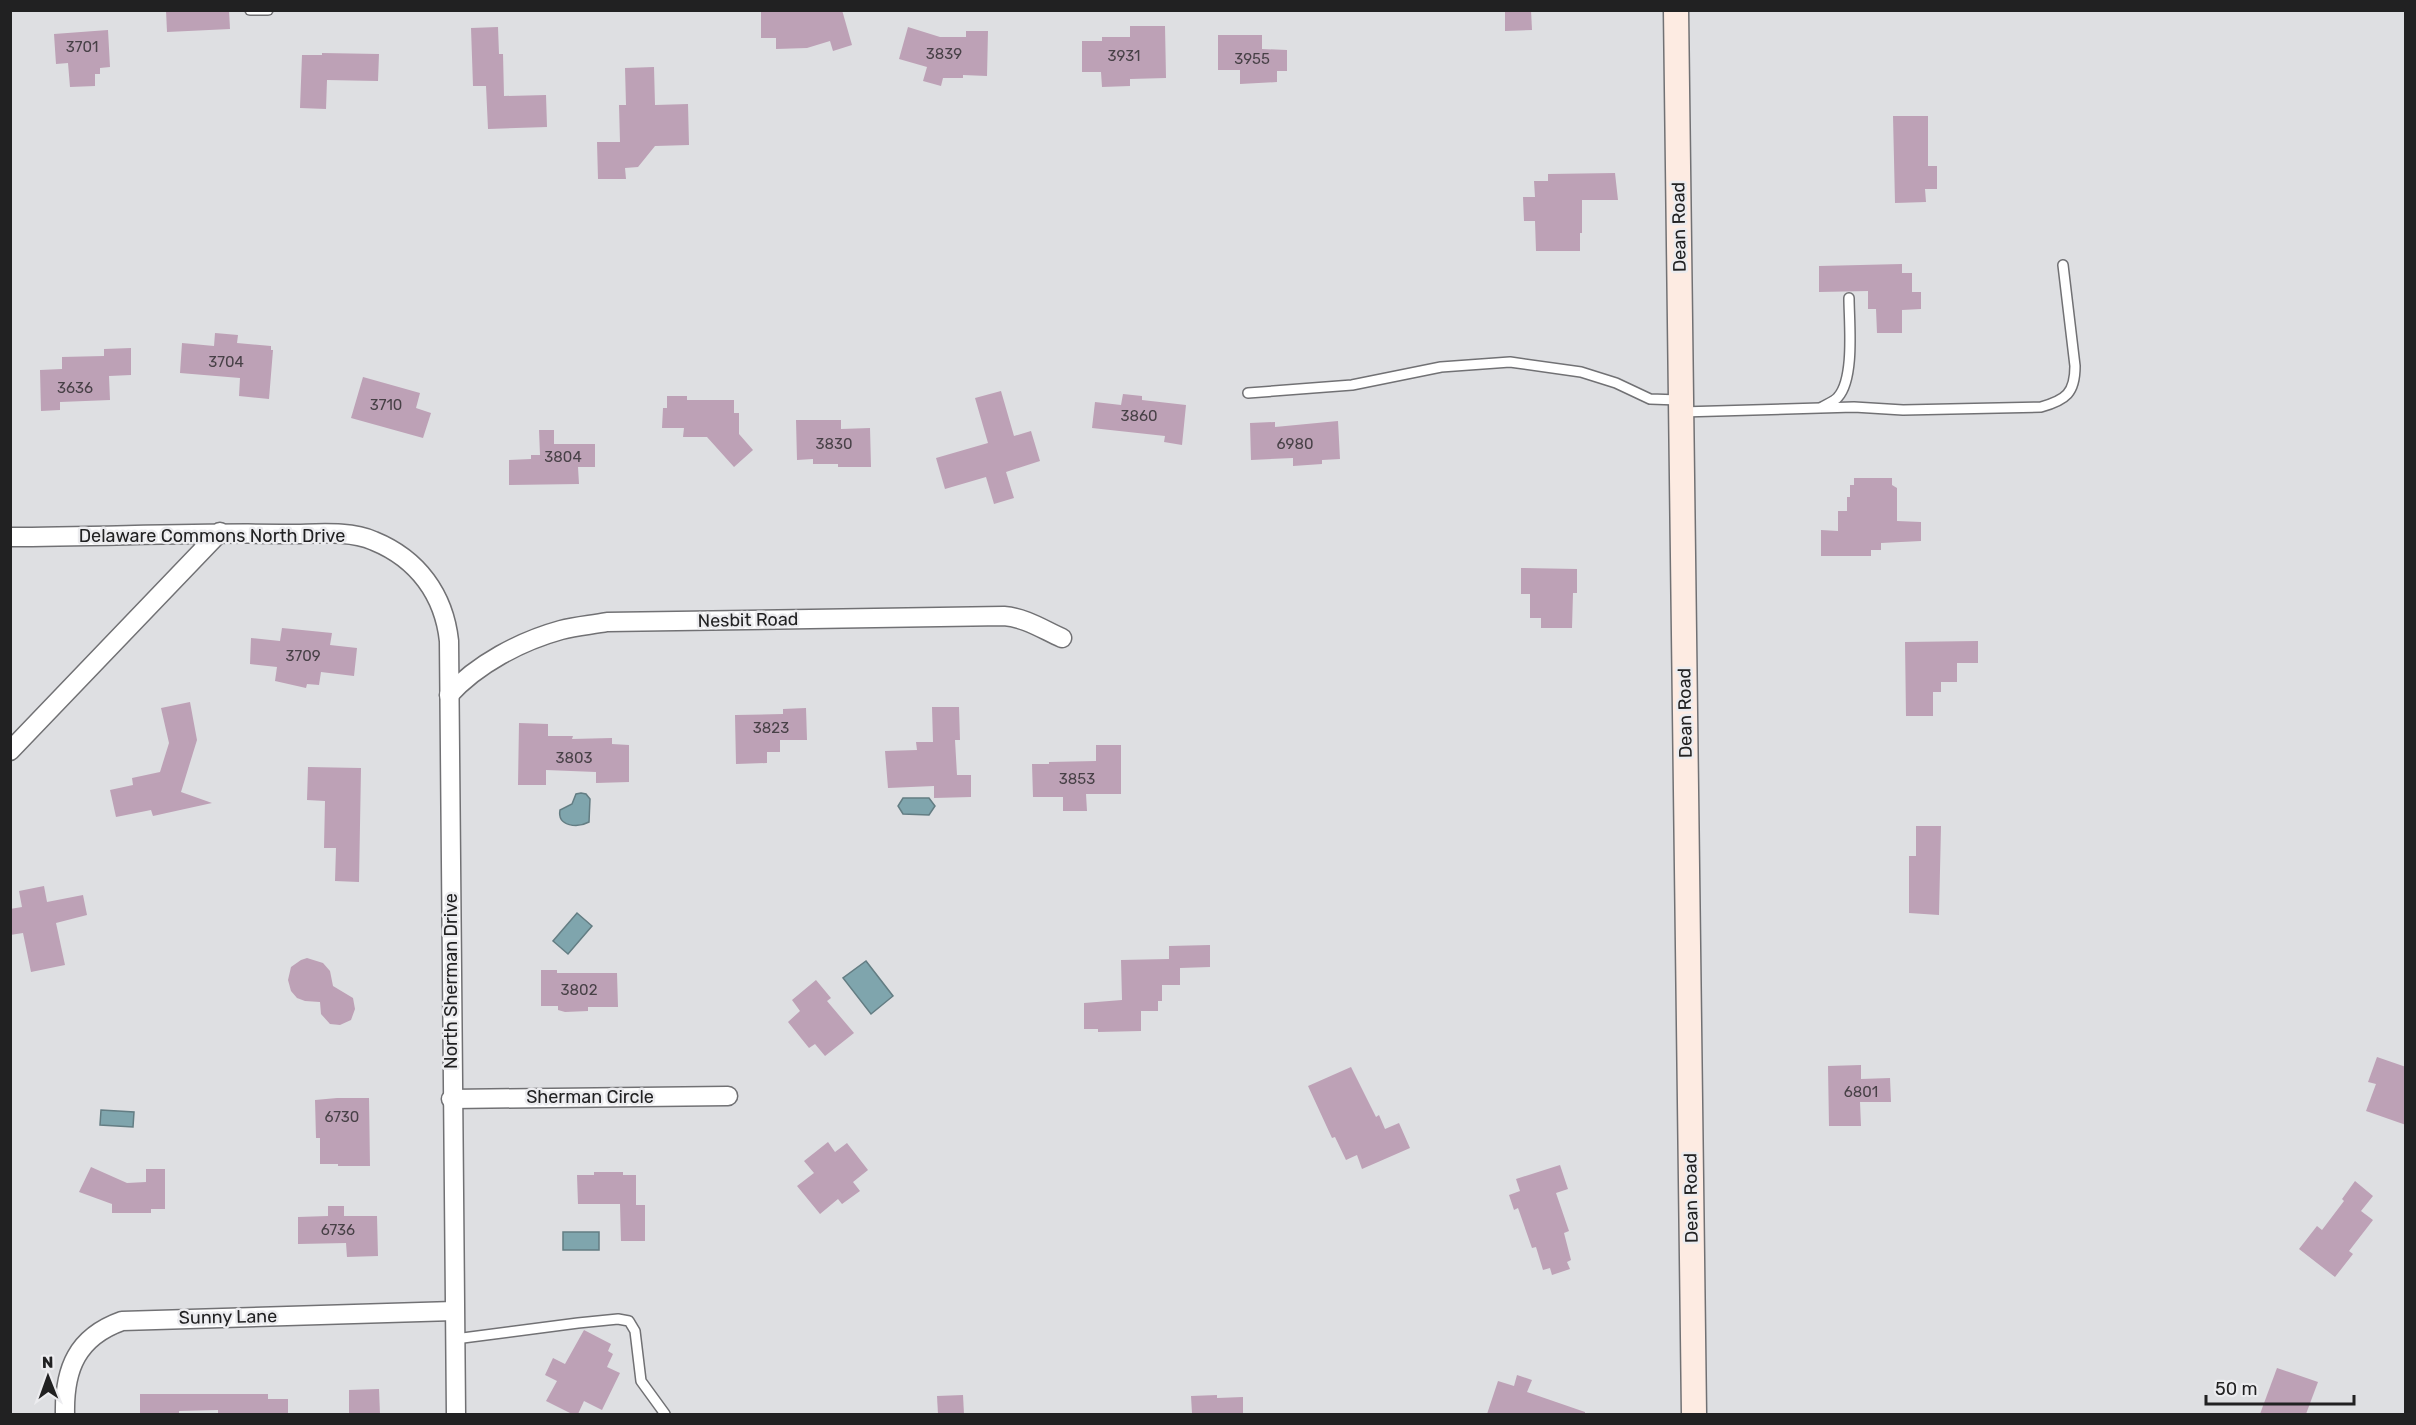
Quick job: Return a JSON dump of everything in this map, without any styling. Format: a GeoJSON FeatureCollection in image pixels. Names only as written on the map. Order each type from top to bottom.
{"type":"FeatureCollection","features":[{"type":"Feature","properties":{"kind":"street","name":"Dean Road"},"geometry":{"type":"LineString","coordinates":[[1676,10],[1694,1414]]}},
{"type":"Feature","properties":{"kind":"street","name":"Delaware Commons North Drive"},"geometry":{"type":"LineString","coordinates":[[10,537],[220,532],[347,535],[374,541],[407,560]]}},
{"type":"Feature","properties":{"kind":"street"},"geometry":{"type":"LineString","coordinates":[[10,750],[220,532]]}},
{"type":"Feature","properties":{"kind":"street","name":"North Sherman Drive"},"geometry":{"type":"LineString","coordinates":[[407,560],[432,588],[444,613],[449,641],[456,1414]]}},
{"type":"Feature","properties":{"kind":"street","name":"Nesbit Road"},"geometry":{"type":"LineString","coordinates":[[449,695],[470,675],[518,647],[561,630],[607,622],[1004,616],[1043,626],[1062,638]]}},
{"type":"Feature","properties":{"kind":"street","name":"Sherman Circle"},"geometry":{"type":"LineString","coordinates":[[452,1099],[728,1096]]}},
{"type":"Feature","properties":{"kind":"street","name":"Sunny Lane"},"geometry":{"type":"LineString","coordinates":[[65,1414],[65,1389],[73,1362],[97,1333],[122,1321],[454,1311]]}},
{"type":"Feature","properties":{"kind":"lane"},"geometry":{"type":"LineString","coordinates":[[250,10],[268,10]]}},
{"type":"Feature","properties":{"kind":"lane"},"geometry":{"type":"LineString","coordinates":[[1248,393],[1352,385],[1441,367],[1510,362],[1581,372],[1616,383],[1650,399],[1681,406],[1820,409],[1854,407],[1903,410],[2041,407],[2055,403],[2069,394],[2075,382],[2063,266]]}},
{"type":"Feature","properties":{"kind":"lane"},"geometry":{"type":"LineString","coordinates":[[1820,409],[1838,397],[1845,384],[1848,367],[1849,298]]}},
{"type":"Feature","properties":{"kind":"lane"},"geometry":{"type":"LineString","coordinates":[[455,1339],[598,1321],[618,1319],[629,1321],[635,1331],[640,1381],[665,1414]]}},
{"type":"Feature","properties":{"kind":"water"},"geometry":{"type":"Polygon","coordinates":[[[576,794],[586,794],[590,799],[589,822],[569,825],[562,820],[560,810],[572,804],[576,794]]]}},
{"type":"Feature","properties":{"kind":"water"},"geometry":{"type":"Polygon","coordinates":[[[903,798],[929,798],[935,806],[929,815],[903,814],[898,806],[903,798]]]}},
{"type":"Feature","properties":{"kind":"water"},"geometry":{"type":"Polygon","coordinates":[[[577,913],[592,926],[568,954],[553,941],[577,913]]]}},
{"type":"Feature","properties":{"kind":"water"},"geometry":{"type":"Polygon","coordinates":[[[866,961],[893,996],[871,1014],[843,978],[866,961]]]}},
{"type":"Feature","properties":{"kind":"water"},"geometry":{"type":"Polygon","coordinates":[[[101,1110],[134,1112],[133,1127],[100,1125],[101,1110]]]}},
{"type":"Feature","properties":{"kind":"water"},"geometry":{"type":"Polygon","coordinates":[[[563,1232],[599,1232],[599,1250],[563,1250],[563,1232]]]}},
{"type":"Feature","properties":{"kind":"building"},"geometry":{"type":"Polygon","coordinates":[[[166,10],[229,10],[230,29],[167,32],[166,10]]]}},
{"type":"Feature","properties":{"kind":"building"},"geometry":{"type":"Polygon","coordinates":[[[761,10],[842,10],[852,45],[833,51],[830,41],[807,48],[776,49],[776,38],[761,38],[761,10]]]}},
{"type":"Feature","properties":{"kind":"building"},"geometry":{"type":"Polygon","coordinates":[[[1505,10],[1531,10],[1532,30],[1505,31],[1505,10]]]}},
{"type":"Feature","properties":{"kind":"building"},"geometry":{"type":"Polygon","coordinates":[[[1130,26],[1165,26],[1166,78],[1130,79],[1130,86],[1102,87],[1101,72],[1082,72],[1082,41],[1102,41],[1102,37],[1130,37],[1130,26]]]}},
{"type":"Feature","properties":{"kind":"building"},"geometry":{"type":"Polygon","coordinates":[[[498,27],[499,54],[503,54],[504,96],[546,95],[547,127],[488,129],[486,86],[473,86],[471,28],[498,27]]]}},
{"type":"Feature","properties":{"kind":"building"},"geometry":{"type":"Polygon","coordinates":[[[908,27],[940,37],[966,37],[966,31],[988,31],[987,76],[963,75],[963,78],[943,78],[941,86],[923,81],[927,67],[899,59],[908,27]]]}},
{"type":"Feature","properties":{"kind":"building"},"geometry":{"type":"Polygon","coordinates":[[[108,30],[110,67],[100,68],[100,74],[95,74],[95,86],[70,87],[68,63],[56,64],[54,34],[108,30]]]}},
{"type":"Feature","properties":{"kind":"building"},"geometry":{"type":"Polygon","coordinates":[[[1218,35],[1262,35],[1262,49],[1287,50],[1287,71],[1277,71],[1277,82],[1240,84],[1240,70],[1218,70],[1218,35]]]}},
{"type":"Feature","properties":{"kind":"building"},"geometry":{"type":"Polygon","coordinates":[[[322,53],[379,54],[378,81],[327,80],[326,109],[300,108],[302,55],[322,55],[322,53]]]}},
{"type":"Feature","properties":{"kind":"building"},"geometry":{"type":"Polygon","coordinates":[[[654,67],[655,105],[688,104],[689,145],[655,146],[638,167],[625,168],[626,179],[598,179],[597,142],[620,142],[619,105],[626,105],[625,68],[654,67]]]}},
{"type":"Feature","properties":{"kind":"building"},"geometry":{"type":"Polygon","coordinates":[[[1893,116],[1928,116],[1928,166],[1937,166],[1937,189],[1925,189],[1926,202],[1895,203],[1893,116]]]}},
{"type":"Feature","properties":{"kind":"building"},"geometry":{"type":"Polygon","coordinates":[[[1615,173],[1618,200],[1582,200],[1580,251],[1536,251],[1535,221],[1524,221],[1523,197],[1535,197],[1534,181],[1548,181],[1548,174],[1615,173]]]}},
{"type":"Feature","properties":{"kind":"building"},"geometry":{"type":"Polygon","coordinates":[[[1902,264],[1902,273],[1912,273],[1912,292],[1921,292],[1921,309],[1902,310],[1902,333],[1877,333],[1876,309],[1868,309],[1868,291],[1819,292],[1819,266],[1902,264]]]}},
{"type":"Feature","properties":{"kind":"building"},"geometry":{"type":"Polygon","coordinates":[[[215,333],[238,335],[237,343],[271,346],[273,350],[269,399],[239,396],[240,378],[180,373],[182,343],[214,346],[215,333]]]}},
{"type":"Feature","properties":{"kind":"building"},"geometry":{"type":"Polygon","coordinates":[[[131,348],[131,375],[109,376],[110,400],[60,402],[60,410],[41,411],[40,370],[62,369],[62,357],[104,356],[104,349],[131,348]]]}},
{"type":"Feature","properties":{"kind":"building"},"geometry":{"type":"Polygon","coordinates":[[[363,377],[420,393],[416,408],[431,413],[423,438],[351,418],[363,377]]]}},
{"type":"Feature","properties":{"kind":"building"},"geometry":{"type":"Polygon","coordinates":[[[1001,391],[1014,436],[1031,431],[1040,461],[1006,472],[1014,498],[994,504],[986,477],[945,489],[936,458],[988,443],[975,398],[1001,391]]]}},
{"type":"Feature","properties":{"kind":"building"},"geometry":{"type":"Polygon","coordinates":[[[1123,394],[1142,396],[1142,400],[1186,405],[1182,445],[1164,442],[1165,436],[1092,428],[1095,402],[1121,405],[1123,394]]]}},
{"type":"Feature","properties":{"kind":"building"},"geometry":{"type":"Polygon","coordinates":[[[667,396],[687,396],[687,400],[734,400],[734,413],[739,413],[739,434],[753,450],[734,467],[707,437],[683,437],[684,428],[662,428],[663,408],[667,408],[667,396]]]}},
{"type":"Feature","properties":{"kind":"building"},"geometry":{"type":"Polygon","coordinates":[[[796,420],[841,420],[841,429],[870,428],[871,467],[838,467],[838,464],[813,464],[813,459],[797,460],[796,420]]]}},
{"type":"Feature","properties":{"kind":"building"},"geometry":{"type":"Polygon","coordinates":[[[1338,421],[1340,459],[1322,460],[1322,464],[1293,466],[1293,458],[1251,460],[1250,423],[1275,422],[1275,427],[1338,421]]]}},
{"type":"Feature","properties":{"kind":"building"},"geometry":{"type":"Polygon","coordinates":[[[539,430],[554,430],[554,444],[595,444],[595,467],[578,467],[579,484],[509,485],[509,460],[531,459],[531,455],[540,455],[539,430]]]}},
{"type":"Feature","properties":{"kind":"building"},"geometry":{"type":"Polygon","coordinates":[[[1854,478],[1892,478],[1892,485],[1897,488],[1897,521],[1921,522],[1921,541],[1881,543],[1881,550],[1871,550],[1871,556],[1821,556],[1821,530],[1838,531],[1838,511],[1847,511],[1847,497],[1850,497],[1850,485],[1854,485],[1854,478]]]}},
{"type":"Feature","properties":{"kind":"building"},"geometry":{"type":"Polygon","coordinates":[[[1521,568],[1577,569],[1577,593],[1573,593],[1572,628],[1541,628],[1541,618],[1530,618],[1530,594],[1521,594],[1521,568]]]}},
{"type":"Feature","properties":{"kind":"building"},"geometry":{"type":"Polygon","coordinates":[[[282,628],[332,633],[330,645],[357,648],[354,676],[321,672],[319,685],[307,684],[306,688],[275,681],[277,667],[250,664],[251,638],[280,641],[282,628]]]}},
{"type":"Feature","properties":{"kind":"building"},"geometry":{"type":"Polygon","coordinates":[[[1978,641],[1978,663],[1957,663],[1957,682],[1941,682],[1941,692],[1933,692],[1933,716],[1906,716],[1905,642],[1978,641]]]}},
{"type":"Feature","properties":{"kind":"building"},"geometry":{"type":"Polygon","coordinates":[[[190,702],[197,740],[181,792],[212,803],[153,816],[151,810],[116,817],[110,790],[133,785],[132,778],[160,772],[169,743],[161,708],[190,702]]]}},
{"type":"Feature","properties":{"kind":"building"},"geometry":{"type":"Polygon","coordinates":[[[932,707],[959,707],[960,740],[955,740],[957,775],[971,775],[971,797],[934,798],[934,786],[888,788],[885,751],[917,750],[916,742],[933,742],[932,707]]]}},
{"type":"Feature","properties":{"kind":"building"},"geometry":{"type":"Polygon","coordinates":[[[806,708],[807,740],[780,740],[780,752],[767,752],[767,763],[736,764],[735,715],[783,714],[783,709],[806,708]]]}},
{"type":"Feature","properties":{"kind":"building"},"geometry":{"type":"Polygon","coordinates":[[[519,723],[548,724],[548,736],[573,736],[572,739],[612,738],[612,744],[629,745],[629,782],[596,783],[596,772],[546,770],[546,785],[518,785],[519,723]]]}},
{"type":"Feature","properties":{"kind":"building"},"geometry":{"type":"Polygon","coordinates":[[[1096,745],[1121,745],[1121,794],[1086,794],[1087,811],[1063,811],[1063,797],[1033,797],[1032,764],[1096,761],[1096,745]]]}},
{"type":"Feature","properties":{"kind":"building"},"geometry":{"type":"Polygon","coordinates":[[[308,767],[361,768],[359,882],[335,881],[336,848],[324,848],[325,801],[307,800],[308,767]]]}},
{"type":"Feature","properties":{"kind":"building"},"geometry":{"type":"Polygon","coordinates":[[[1916,826],[1941,826],[1939,915],[1909,913],[1909,856],[1916,856],[1916,826]]]}},
{"type":"Feature","properties":{"kind":"building"},"geometry":{"type":"Polygon","coordinates":[[[44,886],[47,902],[83,895],[87,915],[56,923],[65,965],[31,972],[23,933],[10,935],[10,909],[22,907],[19,891],[44,886]]]}},
{"type":"Feature","properties":{"kind":"building"},"geometry":{"type":"Polygon","coordinates":[[[1210,945],[1210,967],[1180,968],[1180,985],[1162,985],[1162,1001],[1158,1001],[1158,1011],[1141,1011],[1141,1031],[1098,1032],[1098,1029],[1084,1029],[1084,1003],[1122,1000],[1121,960],[1169,959],[1169,946],[1210,945]]]}},
{"type":"Feature","properties":{"kind":"building"},"geometry":{"type":"Polygon","coordinates":[[[307,958],[323,963],[330,971],[333,986],[353,998],[355,1009],[351,1020],[340,1025],[330,1024],[321,1014],[320,1002],[297,998],[291,991],[288,980],[291,967],[307,958]]]}},
{"type":"Feature","properties":{"kind":"building"},"geometry":{"type":"Polygon","coordinates":[[[541,970],[557,970],[557,973],[617,973],[618,1007],[588,1007],[588,1011],[565,1012],[558,1010],[558,1006],[541,1006],[541,970]]]}},
{"type":"Feature","properties":{"kind":"building"},"geometry":{"type":"Polygon","coordinates":[[[816,980],[831,998],[827,1001],[854,1033],[825,1056],[815,1044],[809,1048],[788,1022],[800,1011],[792,1000],[816,980]]]}},
{"type":"Feature","properties":{"kind":"building"},"geometry":{"type":"Polygon","coordinates":[[[2377,1057],[2406,1067],[2406,1125],[2366,1111],[2376,1084],[2368,1082],[2377,1057]]]}},
{"type":"Feature","properties":{"kind":"building"},"geometry":{"type":"Polygon","coordinates":[[[1861,1065],[1861,1079],[1890,1078],[1891,1102],[1860,1102],[1861,1126],[1829,1126],[1828,1066],[1861,1065]]]}},
{"type":"Feature","properties":{"kind":"building"},"geometry":{"type":"Polygon","coordinates":[[[1351,1067],[1376,1117],[1379,1115],[1385,1129],[1399,1123],[1410,1148],[1362,1169],[1357,1155],[1346,1160],[1335,1137],[1332,1138],[1308,1086],[1351,1067]]]}},
{"type":"Feature","properties":{"kind":"building"},"geometry":{"type":"Polygon","coordinates":[[[369,1098],[370,1166],[320,1164],[320,1138],[316,1138],[315,1100],[369,1098]]]}},
{"type":"Feature","properties":{"kind":"building"},"geometry":{"type":"Polygon","coordinates":[[[828,1142],[835,1152],[847,1143],[868,1170],[853,1182],[860,1191],[842,1204],[838,1199],[820,1214],[797,1186],[814,1173],[804,1161],[828,1142]]]}},
{"type":"Feature","properties":{"kind":"building"},"geometry":{"type":"Polygon","coordinates":[[[1560,1165],[1568,1189],[1556,1193],[1569,1231],[1564,1233],[1571,1260],[1567,1262],[1570,1269],[1552,1275],[1550,1268],[1543,1270],[1536,1247],[1532,1248],[1518,1208],[1514,1210],[1509,1195],[1520,1191],[1516,1179],[1560,1165]]]}},
{"type":"Feature","properties":{"kind":"building"},"geometry":{"type":"Polygon","coordinates":[[[91,1167],[127,1183],[146,1182],[146,1169],[165,1169],[165,1209],[151,1209],[151,1213],[112,1213],[112,1204],[79,1192],[91,1167]]]}},
{"type":"Feature","properties":{"kind":"building"},"geometry":{"type":"Polygon","coordinates":[[[594,1172],[623,1172],[623,1175],[636,1175],[636,1205],[645,1205],[645,1241],[621,1241],[620,1204],[578,1204],[577,1175],[594,1175],[594,1172]]]}},
{"type":"Feature","properties":{"kind":"building"},"geometry":{"type":"Polygon","coordinates":[[[2355,1181],[2373,1196],[2361,1211],[2373,1220],[2349,1251],[2353,1254],[2335,1277],[2299,1249],[2317,1226],[2322,1230],[2344,1201],[2342,1199],[2355,1181]]]}},
{"type":"Feature","properties":{"kind":"building"},"geometry":{"type":"Polygon","coordinates":[[[328,1206],[344,1206],[344,1216],[377,1216],[378,1256],[347,1257],[346,1243],[298,1244],[298,1217],[328,1216],[328,1206]]]}},
{"type":"Feature","properties":{"kind":"building"},"geometry":{"type":"Polygon","coordinates":[[[584,1330],[611,1344],[608,1351],[613,1354],[607,1367],[620,1373],[602,1410],[584,1401],[578,1414],[572,1414],[546,1401],[557,1381],[545,1375],[553,1358],[565,1364],[584,1330]]]}},
{"type":"Feature","properties":{"kind":"building"},"geometry":{"type":"Polygon","coordinates":[[[2277,1368],[2318,1382],[2306,1414],[2260,1414],[2277,1368]]]}},
{"type":"Feature","properties":{"kind":"building"},"geometry":{"type":"Polygon","coordinates":[[[1517,1375],[1532,1380],[1527,1392],[1585,1412],[1585,1414],[1487,1414],[1498,1381],[1514,1386],[1517,1375]]]}},
{"type":"Feature","properties":{"kind":"building"},"geometry":{"type":"Polygon","coordinates":[[[379,1389],[380,1414],[349,1414],[349,1390],[379,1389]]]}},
{"type":"Feature","properties":{"kind":"building"},"geometry":{"type":"Polygon","coordinates":[[[140,1394],[268,1394],[268,1399],[288,1399],[288,1414],[218,1414],[218,1410],[179,1411],[179,1414],[140,1414],[140,1394]]]}},
{"type":"Feature","properties":{"kind":"building"},"geometry":{"type":"Polygon","coordinates":[[[963,1395],[964,1414],[938,1414],[937,1396],[963,1395]]]}},
{"type":"Feature","properties":{"kind":"building"},"geometry":{"type":"Polygon","coordinates":[[[1217,1395],[1217,1398],[1243,1397],[1243,1414],[1192,1413],[1191,1396],[1217,1395]]]}}]}
